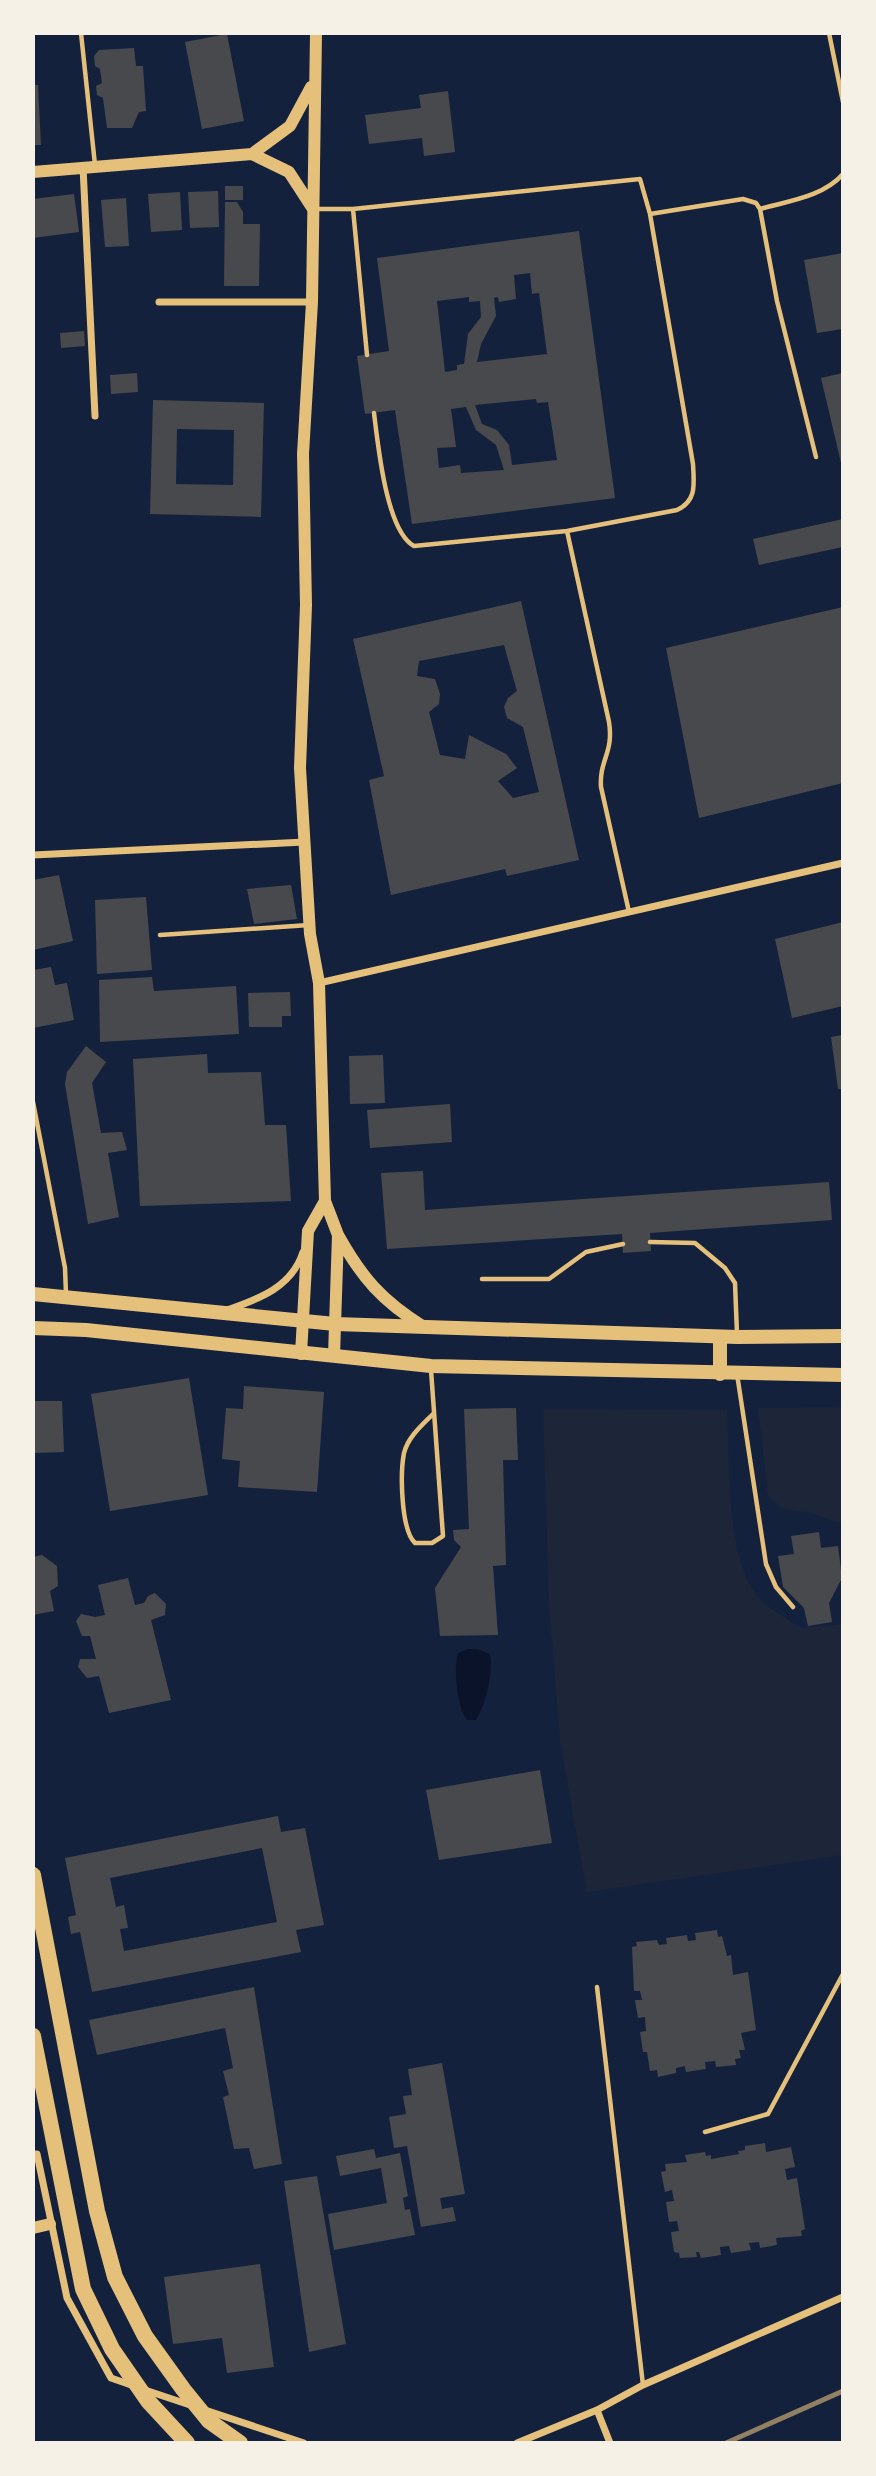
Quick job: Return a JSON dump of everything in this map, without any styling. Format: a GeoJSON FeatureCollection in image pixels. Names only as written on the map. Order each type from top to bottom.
{"type":"FeatureCollection","features":[{"type":"Feature","properties":{"kind":"highway"},"geometry":{"type":"LineString","coordinates":[[33,1875],[97,2211],[115,2277],[145,2336],[183,2389],[209,2421],[240,2443]]}},
{"type":"Feature","properties":{"kind":"highway"},"geometry":{"type":"LineString","coordinates":[[33,2036],[83,2289],[112,2349],[148,2401],[187,2443]]}},
{"type":"Feature","properties":{"kind":"main road"},"geometry":{"type":"LineString","coordinates":[[33,1294],[335,1324],[720,1337],[843,1336]]}},
{"type":"Feature","properties":{"kind":"main road"},"geometry":{"type":"LineString","coordinates":[[33,1328],[86,1330],[431,1366],[843,1375]]}},
{"type":"Feature","properties":{"kind":"main road"},"geometry":{"type":"LineString","coordinates":[[720,1337],[720,1374]]}},
{"type":"Feature","properties":{"kind":"street"},"geometry":{"type":"LineString","coordinates":[[316,33],[313,83],[312,302],[303,454],[306,605],[300,768],[310,925],[319,982],[324,1201],[338,1235],[359,1272],[386,1301],[425,1328]]}},
{"type":"Feature","properties":{"kind":"street"},"geometry":{"type":"LineString","coordinates":[[251,154],[290,126],[313,83]]}},
{"type":"Feature","properties":{"kind":"street"},"geometry":{"type":"LineString","coordinates":[[33,172],[251,154],[289,172],[314,209]]}},
{"type":"Feature","properties":{"kind":"street"},"geometry":{"type":"LineString","coordinates":[[89,167],[95,416]]}},
{"type":"Feature","properties":{"kind":"street"},"geometry":{"type":"LineString","coordinates":[[159,302],[312,302]]}},
{"type":"Feature","properties":{"kind":"street"},"geometry":{"type":"LineString","coordinates":[[33,855],[304,842]]}},
{"type":"Feature","properties":{"kind":"street"},"geometry":{"type":"LineString","coordinates":[[319,982],[843,863]]}},
{"type":"Feature","properties":{"kind":"street"},"geometry":{"type":"LineString","coordinates":[[216,1313],[263,1297],[295,1272],[308,1231],[324,1201]]}},
{"type":"Feature","properties":{"kind":"street"},"geometry":{"type":"LineString","coordinates":[[301,1354],[305,1322],[308,1231]]}},
{"type":"Feature","properties":{"kind":"street"},"geometry":{"type":"LineString","coordinates":[[334,1356],[338,1235]]}},
{"type":"Feature","properties":{"kind":"street"},"geometry":{"type":"LineString","coordinates":[[33,2154],[37,2154],[67,2298],[111,2378],[304,2443]]}},
{"type":"Feature","properties":{"kind":"street"},"geometry":{"type":"LineString","coordinates":[[33,2228],[50,2224]]}},
{"type":"Feature","properties":{"kind":"street"},"geometry":{"type":"LineString","coordinates":[[517,2443],[597,2410],[643,2385],[843,2297]]}},
{"type":"Feature","properties":{"kind":"street"},"geometry":{"type":"LineString","coordinates":[[597,2410],[610,2443]]}},
{"type":"Feature","properties":{"kind":"lane"},"geometry":{"type":"LineString","coordinates":[[81,33],[89,167]]}},
{"type":"Feature","properties":{"kind":"lane"},"geometry":{"type":"LineString","coordinates":[[829,33],[843,102]]}},
{"type":"Feature","properties":{"kind":"lane"},"geometry":{"type":"LineString","coordinates":[[760,209],[809,196],[835,183],[843,174]]}},
{"type":"Feature","properties":{"kind":"lane"},"geometry":{"type":"LineString","coordinates":[[314,209],[353,209],[640,179],[650,215],[693,464],[694,491],[687,506],[677,510],[566,531],[414,546],[405,541],[394,514],[383,470],[374,413]]}},
{"type":"Feature","properties":{"kind":"lane"},"geometry":{"type":"LineString","coordinates":[[650,215],[743,200],[752,200],[760,209],[777,301],[816,457]]}},
{"type":"Feature","properties":{"kind":"lane"},"geometry":{"type":"LineString","coordinates":[[353,209],[367,355]]}},
{"type":"Feature","properties":{"kind":"lane"},"geometry":{"type":"LineString","coordinates":[[566,531],[609,722],[611,747],[600,775],[601,787],[629,912]]}},
{"type":"Feature","properties":{"kind":"lane"},"geometry":{"type":"LineString","coordinates":[[160,935],[310,925]]}},
{"type":"Feature","properties":{"kind":"lane"},"geometry":{"type":"LineString","coordinates":[[33,1102],[65,1268],[66,1297]]}},
{"type":"Feature","properties":{"kind":"lane"},"geometry":{"type":"LineString","coordinates":[[650,1242],[695,1243],[725,1268],[734,1283],[737,1337]]}},
{"type":"Feature","properties":{"kind":"lane"},"geometry":{"type":"LineString","coordinates":[[482,1279],[549,1279],[593,1249],[623,1244]]}},
{"type":"Feature","properties":{"kind":"lane"},"geometry":{"type":"LineString","coordinates":[[431,1366],[443,1536],[432,1543],[415,1544],[408,1536],[404,1523],[404,1454],[410,1440],[433,1414]]}},
{"type":"Feature","properties":{"kind":"lane"},"geometry":{"type":"LineString","coordinates":[[737,1374],[766,1564],[776,1587],[793,1607]]}},
{"type":"Feature","properties":{"kind":"lane"},"geometry":{"type":"LineString","coordinates":[[705,2132],[768,2114],[843,1974]]}},
{"type":"Feature","properties":{"kind":"lane"},"geometry":{"type":"LineString","coordinates":[[597,1987],[643,2385]]}},
{"type":"Feature","properties":{"kind":"shaded area"},"geometry":{"type":"Polygon","coordinates":[[[843,1407],[843,1524],[811,1513],[783,1509],[768,1495],[758,1408],[843,1407]]]}},
{"type":"Feature","properties":{"kind":"shaded area"},"geometry":{"type":"Polygon","coordinates":[[[543,1409],[727,1410],[734,1532],[747,1578],[761,1600],[801,1628],[843,1624],[843,1855],[587,1892],[560,1741],[549,1604],[543,1409]]]}},
{"type":"Feature","properties":{"kind":"shaded area"},"geometry":{"type":"Polygon","coordinates":[[[478,1649],[490,1654],[491,1661],[488,1688],[476,1720],[467,1720],[457,1688],[458,1653],[478,1649]]]}},
{"type":"Feature","properties":{"kind":"building"},"geometry":{"type":"Polygon","coordinates":[[[227,34],[244,121],[202,129],[185,42],[227,34]]]}},
{"type":"Feature","properties":{"kind":"building"},"geometry":{"type":"Polygon","coordinates":[[[134,48],[136,66],[143,66],[146,111],[139,112],[132,128],[107,128],[103,98],[97,95],[96,86],[102,83],[94,56],[99,50],[134,48]]]}},
{"type":"Feature","properties":{"kind":"building"},"geometry":{"type":"Polygon","coordinates":[[[33,85],[38,85],[41,145],[33,145],[33,85]]]}},
{"type":"Feature","properties":{"kind":"building"},"geometry":{"type":"Polygon","coordinates":[[[448,91],[455,152],[424,156],[422,138],[369,144],[365,115],[421,108],[419,95],[448,91]]]}},
{"type":"Feature","properties":{"kind":"building"},"geometry":{"type":"Polygon","coordinates":[[[225,186],[243,186],[243,200],[225,200],[225,186]]]}},
{"type":"Feature","properties":{"kind":"building"},"geometry":{"type":"Polygon","coordinates":[[[218,191],[219,227],[190,228],[188,192],[218,191]]]}},
{"type":"Feature","properties":{"kind":"building"},"geometry":{"type":"Polygon","coordinates":[[[180,192],[182,230],[151,232],[148,194],[180,192]]]}},
{"type":"Feature","properties":{"kind":"building"},"geometry":{"type":"Polygon","coordinates":[[[74,194],[79,232],[33,238],[33,199],[74,194]]]}},
{"type":"Feature","properties":{"kind":"building"},"geometry":{"type":"Polygon","coordinates":[[[126,198],[129,246],[105,247],[101,200],[126,198]]]}},
{"type":"Feature","properties":{"kind":"building"},"geometry":{"type":"Polygon","coordinates":[[[225,202],[237,202],[243,212],[243,224],[260,224],[259,286],[224,286],[225,202]]]}},
{"type":"Feature","properties":{"kind":"building"},"geometry":{"type":"Polygon","coordinates":[[[579,231],[615,498],[412,524],[395,410],[365,414],[357,356],[389,351],[377,258],[579,231]],[[530,273],[514,275],[516,299],[499,302],[498,297],[494,298],[496,316],[481,344],[477,362],[547,354],[539,293],[532,294],[530,273]],[[469,297],[437,301],[445,372],[457,370],[457,365],[464,364],[468,334],[481,317],[480,301],[469,302],[469,297]],[[536,399],[475,405],[482,424],[497,430],[509,445],[512,465],[557,460],[548,402],[537,403],[536,399]],[[466,407],[451,409],[456,447],[437,448],[439,468],[460,465],[461,473],[504,470],[496,445],[476,430],[466,407]]]}},
{"type":"Feature","properties":{"kind":"building"},"geometry":{"type":"Polygon","coordinates":[[[843,253],[843,329],[817,333],[804,260],[843,253]]]}},
{"type":"Feature","properties":{"kind":"building"},"geometry":{"type":"Polygon","coordinates":[[[84,331],[85,346],[61,348],[60,333],[84,331]]]}},
{"type":"Feature","properties":{"kind":"building"},"geometry":{"type":"Polygon","coordinates":[[[137,373],[138,392],[111,394],[110,375],[137,373]]]}},
{"type":"Feature","properties":{"kind":"building"},"geometry":{"type":"Polygon","coordinates":[[[843,373],[843,466],[842,467],[821,378],[843,373]]]}},
{"type":"Feature","properties":{"kind":"building"},"geometry":{"type":"Polygon","coordinates":[[[153,400],[264,403],[261,517],[150,514],[153,400]],[[177,429],[176,484],[233,485],[234,430],[177,429]]]}},
{"type":"Feature","properties":{"kind":"building"},"geometry":{"type":"Polygon","coordinates":[[[843,519],[843,547],[759,565],[753,539],[843,519]]]}},
{"type":"Feature","properties":{"kind":"building"},"geometry":{"type":"Polygon","coordinates":[[[521,601],[579,860],[507,876],[505,869],[391,895],[369,780],[384,776],[353,639],[521,601]],[[504,645],[419,661],[417,676],[435,679],[440,694],[439,704],[429,712],[440,755],[465,759],[469,735],[506,754],[517,768],[498,781],[513,798],[539,792],[523,727],[507,718],[504,707],[508,698],[517,691],[504,645]]]}},
{"type":"Feature","properties":{"kind":"building"},"geometry":{"type":"Polygon","coordinates":[[[843,607],[843,783],[699,818],[666,648],[843,607]]]}},
{"type":"Feature","properties":{"kind":"building"},"geometry":{"type":"Polygon","coordinates":[[[59,875],[73,941],[33,950],[33,880],[59,875]]]}},
{"type":"Feature","properties":{"kind":"building"},"geometry":{"type":"Polygon","coordinates":[[[291,885],[297,919],[254,924],[247,889],[291,885]]]}},
{"type":"Feature","properties":{"kind":"building"},"geometry":{"type":"Polygon","coordinates":[[[146,897],[152,970],[97,974],[95,900],[146,897]]]}},
{"type":"Feature","properties":{"kind":"building"},"geometry":{"type":"Polygon","coordinates":[[[843,922],[843,1006],[792,1018],[775,939],[843,922]]]}},
{"type":"Feature","properties":{"kind":"building"},"geometry":{"type":"Polygon","coordinates":[[[51,967],[55,985],[67,983],[74,1020],[33,1028],[33,970],[51,967]]]}},
{"type":"Feature","properties":{"kind":"building"},"geometry":{"type":"Polygon","coordinates":[[[152,977],[154,991],[236,986],[239,1034],[100,1042],[99,980],[152,977]]]}},
{"type":"Feature","properties":{"kind":"building"},"geometry":{"type":"Polygon","coordinates":[[[290,992],[291,1016],[282,1016],[282,1027],[249,1027],[248,993],[290,992]]]}},
{"type":"Feature","properties":{"kind":"building"},"geometry":{"type":"Polygon","coordinates":[[[843,1035],[843,1089],[838,1089],[831,1037],[843,1035]]]}},
{"type":"Feature","properties":{"kind":"building"},"geometry":{"type":"Polygon","coordinates":[[[86,1046],[106,1062],[92,1083],[101,1133],[122,1132],[127,1150],[108,1153],[119,1217],[88,1224],[65,1084],[67,1072],[86,1046]]]}},
{"type":"Feature","properties":{"kind":"building"},"geometry":{"type":"Polygon","coordinates":[[[207,1054],[208,1073],[261,1072],[265,1125],[286,1125],[291,1201],[140,1206],[133,1059],[207,1054]]]}},
{"type":"Feature","properties":{"kind":"building"},"geometry":{"type":"Polygon","coordinates":[[[383,1055],[385,1103],[350,1104],[349,1056],[383,1055]]]}},
{"type":"Feature","properties":{"kind":"building"},"geometry":{"type":"Polygon","coordinates":[[[450,1104],[452,1142],[370,1148],[367,1110],[450,1104]]]}},
{"type":"Feature","properties":{"kind":"building"},"geometry":{"type":"Polygon","coordinates":[[[423,1171],[425,1210],[829,1182],[832,1220],[650,1233],[651,1251],[623,1253],[622,1234],[387,1249],[381,1173],[423,1171]]]}},
{"type":"Feature","properties":{"kind":"building"},"geometry":{"type":"Polygon","coordinates":[[[189,1378],[208,1495],[110,1511],[91,1394],[189,1378]]]}},
{"type":"Feature","properties":{"kind":"building"},"geometry":{"type":"Polygon","coordinates":[[[244,1386],[324,1392],[317,1492],[238,1487],[240,1461],[222,1459],[226,1408],[243,1409],[244,1386]]]}},
{"type":"Feature","properties":{"kind":"building"},"geometry":{"type":"Polygon","coordinates":[[[33,1401],[62,1401],[64,1452],[33,1453],[33,1401]]]}},
{"type":"Feature","properties":{"kind":"building"},"geometry":{"type":"Polygon","coordinates":[[[516,1408],[518,1460],[503,1460],[506,1565],[493,1566],[498,1635],[440,1636],[435,1588],[461,1547],[454,1540],[453,1530],[469,1529],[464,1409],[516,1408]]]}},
{"type":"Feature","properties":{"kind":"building"},"geometry":{"type":"Polygon","coordinates":[[[819,1532],[821,1548],[838,1546],[842,1578],[829,1603],[832,1622],[808,1626],[804,1608],[783,1587],[778,1556],[794,1554],[791,1536],[819,1532]]]}},
{"type":"Feature","properties":{"kind":"building"},"geometry":{"type":"Polygon","coordinates":[[[42,1555],[57,1566],[58,1586],[50,1591],[54,1611],[33,1615],[33,1557],[42,1555]]]}},
{"type":"Feature","properties":{"kind":"building"},"geometry":{"type":"Polygon","coordinates":[[[128,1578],[135,1605],[144,1603],[148,1596],[155,1593],[166,1604],[165,1615],[151,1620],[171,1700],[109,1713],[99,1676],[87,1678],[78,1667],[80,1659],[96,1659],[90,1636],[82,1636],[76,1621],[81,1614],[95,1617],[105,1615],[98,1585],[128,1578]]]}},
{"type":"Feature","properties":{"kind":"building"},"geometry":{"type":"Polygon","coordinates":[[[540,1770],[552,1843],[439,1860],[426,1790],[540,1770]]]}},
{"type":"Feature","properties":{"kind":"building"},"geometry":{"type":"Polygon","coordinates":[[[278,1816],[281,1832],[305,1828],[324,1925],[296,1930],[301,1952],[92,1992],[80,1932],[71,1934],[68,1917],[76,1915],[65,1858],[278,1816]],[[262,1848],[110,1878],[116,1907],[124,1905],[128,1928],[120,1929],[124,1951],[277,1922],[262,1848]]]}},
{"type":"Feature","properties":{"kind":"building"},"geometry":{"type":"Polygon","coordinates":[[[717,1930],[718,1937],[722,1936],[727,1956],[731,1955],[733,1975],[748,1972],[756,2030],[741,2033],[745,2050],[739,2050],[741,2058],[735,2059],[736,2065],[716,2067],[715,2061],[705,2062],[706,2069],[686,2072],[685,2066],[676,2068],[676,2073],[658,2077],[657,2070],[650,2071],[647,2052],[643,2052],[640,2032],[646,2031],[645,2017],[638,2018],[635,2000],[642,2000],[640,1991],[634,1991],[632,1947],[637,1946],[636,1942],[657,1940],[659,1945],[667,1944],[666,1938],[687,1935],[688,1941],[696,1940],[695,1933],[717,1930]]]}},
{"type":"Feature","properties":{"kind":"building"},"geometry":{"type":"Polygon","coordinates":[[[254,1987],[282,2164],[254,2169],[249,2148],[234,2149],[223,2097],[229,2095],[223,2071],[233,2068],[225,2028],[97,2055],[89,2020],[254,1987]]]}},
{"type":"Feature","properties":{"kind":"building"},"geometry":{"type":"Polygon","coordinates":[[[442,2063],[465,2194],[440,2198],[442,2209],[453,2207],[456,2221],[421,2227],[407,2146],[394,2148],[389,2117],[406,2114],[403,2096],[412,2095],[408,2069],[442,2063]]]}},
{"type":"Feature","properties":{"kind":"building"},"geometry":{"type":"Polygon","coordinates":[[[765,2143],[766,2152],[791,2147],[795,2167],[785,2169],[787,2180],[797,2178],[805,2229],[801,2231],[802,2236],[776,2238],[777,2245],[760,2248],[759,2242],[749,2243],[751,2250],[731,2253],[729,2246],[720,2247],[721,2255],[701,2258],[699,2252],[696,2252],[697,2257],[680,2258],[679,2253],[674,2252],[671,2232],[679,2231],[677,2221],[669,2222],[666,2202],[674,2201],[672,2190],[665,2192],[661,2172],[666,2171],[665,2164],[687,2162],[685,2155],[705,2152],[706,2156],[711,2155],[711,2159],[739,2154],[738,2151],[745,2150],[745,2146],[765,2143]]]}},
{"type":"Feature","properties":{"kind":"building"},"geometry":{"type":"Polygon","coordinates":[[[374,2149],[376,2158],[400,2153],[408,2196],[403,2198],[405,2210],[410,2209],[415,2235],[334,2250],[328,2214],[387,2203],[381,2168],[340,2176],[336,2156],[374,2149]]]}},
{"type":"Feature","properties":{"kind":"building"},"geometry":{"type":"Polygon","coordinates":[[[317,2176],[346,2344],[309,2352],[284,2181],[317,2176]]]}},
{"type":"Feature","properties":{"kind":"building"},"geometry":{"type":"Polygon","coordinates":[[[260,2264],[274,2367],[227,2373],[222,2338],[173,2344],[164,2277],[260,2264]]]}},
{"type":"Feature","properties":{"kind":"railway"},"geometry":{"type":"LineString","coordinates":[[726,2443],[843,2391]]}}]}
